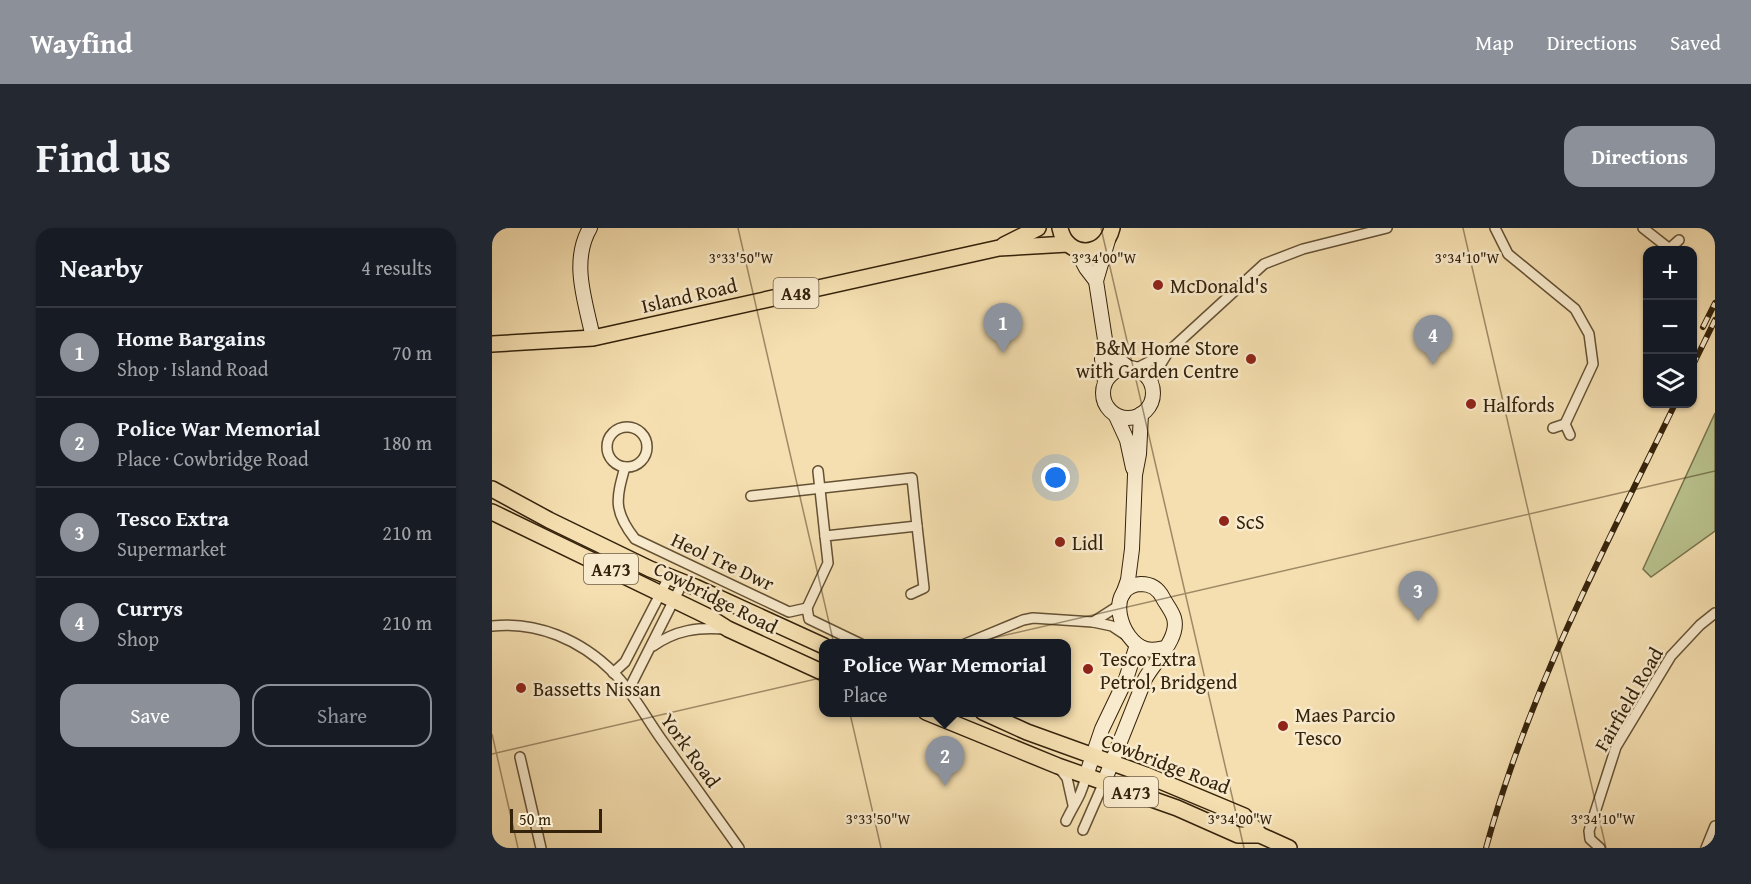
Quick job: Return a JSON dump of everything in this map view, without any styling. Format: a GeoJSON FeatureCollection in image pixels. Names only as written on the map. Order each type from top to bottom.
{"type":"FeatureCollection","features":[{"type":"Feature","properties":{"kind":"main road","name":"A48"},"geometry":{"type":"LineString","coordinates":[[999,248],[1038,228]]}},
{"type":"Feature","properties":{"kind":"main road"},"geometry":{"type":"LineString","coordinates":[[1060,228],[1072,247]]}},
{"type":"Feature","properties":{"kind":"main road","name":"A48"},"geometry":{"type":"LineString","coordinates":[[999,248],[1072,247],[1086,251],[1095,250],[1110,234]]}},
{"type":"Feature","properties":{"kind":"main road","name":"Island Road"},"geometry":{"type":"LineString","coordinates":[[492,344],[593,338],[999,248]]}},
{"type":"Feature","properties":{"kind":"main road","name":"Cowbridge Road"},"geometry":{"type":"LineString","coordinates":[[492,489],[549,520],[819,644]]}},
{"type":"Feature","properties":{"kind":"main road","name":"Cowbridge Road"},"geometry":{"type":"LineString","coordinates":[[492,512],[709,616],[728,630],[819,671]]}},
{"type":"Feature","properties":{"kind":"main road","name":"Cowbridge Road"},"geometry":{"type":"LineString","coordinates":[[938,717],[1058,766],[1177,808],[1238,835],[1260,835],[1289,848]]}},
{"type":"Feature","properties":{"kind":"main road","name":"Cowbridge Road"},"geometry":{"type":"LineString","coordinates":[[994,717],[1027,732],[1245,816],[1260,835]]}},
{"type":"Feature","properties":{"kind":"street"},"geometry":{"type":"LineString","coordinates":[[590,228],[581,246],[579,258],[582,286],[593,338]]}},
{"type":"Feature","properties":{"kind":"street"},"geometry":{"type":"LineString","coordinates":[[1150,382],[1168,352],[1264,264],[1303,249],[1388,228]]}},
{"type":"Feature","properties":{"kind":"street"},"geometry":{"type":"LineString","coordinates":[[1495,228],[1508,254],[1575,309],[1589,334],[1593,364],[1565,424],[1553,428]]}},
{"type":"Feature","properties":{"kind":"street"},"geometry":{"type":"LineString","coordinates":[[1643,228],[1665,246]]}},
{"type":"Feature","properties":{"kind":"street"},"geometry":{"type":"LineString","coordinates":[[1110,234],[1096,281],[1106,346],[1102,359],[1105,382],[1103,397],[1106,405],[1116,416],[1127,440],[1135,476]]}},
{"type":"Feature","properties":{"kind":"street"},"geometry":{"type":"LineString","coordinates":[[1674,246],[1679,240]]}},
{"type":"Feature","properties":{"kind":"street"},"geometry":{"type":"LineString","coordinates":[[1072,247],[1096,281]]}},
{"type":"Feature","properties":{"kind":"street"},"geometry":{"type":"LineString","coordinates":[[1106,346],[1113,356],[1146,376],[1153,395],[1151,403],[1141,414],[1126,418],[1116,416]]}},
{"type":"Feature","properties":{"kind":"street"},"geometry":{"type":"LineString","coordinates":[[1105,382],[1111,374],[1132,368],[1168,352]]}},
{"type":"Feature","properties":{"kind":"street"},"geometry":{"type":"LineString","coordinates":[[1066,821],[1073,806],[1080,798],[1102,729],[1126,680],[1134,642],[1120,619],[1121,600],[1128,580],[1132,549],[1135,476],[1139,454],[1141,414]]}},
{"type":"Feature","properties":{"kind":"street"},"geometry":{"type":"LineString","coordinates":[[1565,424],[1570,435]]}},
{"type":"Feature","properties":{"kind":"street"},"geometry":{"type":"LineString","coordinates":[[629,427],[641,432],[645,438],[646,452],[639,463],[625,467],[610,459],[606,445],[611,434],[617,429],[629,427]]}},
{"type":"Feature","properties":{"kind":"street","name":"Heol Tre Dwr"},"geometry":{"type":"LineString","coordinates":[[625,467],[618,494],[618,508],[619,516],[634,539],[789,612],[807,608]]}},
{"type":"Feature","properties":{"kind":"street"},"geometry":{"type":"LineString","coordinates":[[818,471],[828,563],[807,608],[809,619],[851,639]]}},
{"type":"Feature","properties":{"kind":"street"},"geometry":{"type":"LineString","coordinates":[[751,496],[912,478],[924,588],[911,594]]}},
{"type":"Feature","properties":{"kind":"street"},"geometry":{"type":"LineString","coordinates":[[825,536],[917,526]]}},
{"type":"Feature","properties":{"kind":"street"},"geometry":{"type":"LineString","coordinates":[[1083,830],[1145,679],[1173,638],[1174,618],[1160,593],[1149,585],[1139,571],[1132,549]]}},
{"type":"Feature","properties":{"kind":"street"},"geometry":{"type":"LineString","coordinates":[[627,691],[651,647],[676,579]]}},
{"type":"Feature","properties":{"kind":"street"},"geometry":{"type":"LineString","coordinates":[[613,673],[625,662],[668,596],[676,579]]}},
{"type":"Feature","properties":{"kind":"street"},"geometry":{"type":"LineString","coordinates":[[1093,622],[1121,600],[1129,587],[1138,584],[1149,585]]}},
{"type":"Feature","properties":{"kind":"street","name":"Fairfield Road"},"geometry":{"type":"LineString","coordinates":[[1600,848],[1590,839],[1589,831],[1616,747],[1671,656],[1700,625],[1715,613]]}},
{"type":"Feature","properties":{"kind":"street"},"geometry":{"type":"LineString","coordinates":[[977,639],[1033,618],[1093,622],[1112,626],[1134,642],[1154,650],[1165,648]]}},
{"type":"Feature","properties":{"kind":"street","name":"York Road"},"geometry":{"type":"LineString","coordinates":[[492,626],[506,625],[541,629],[564,637],[613,673],[739,848]]}},
{"type":"Feature","properties":{"kind":"street"},"geometry":{"type":"LineString","coordinates":[[651,647],[665,638],[691,629],[728,630]]}},
{"type":"Feature","properties":{"kind":"street"},"geometry":{"type":"LineString","coordinates":[[520,757],[541,848]]}},
{"type":"Feature","properties":{"kind":"street"},"geometry":{"type":"LineString","coordinates":[[1058,766],[1067,778],[1073,806]]}},
{"type":"Feature","properties":{"kind":"street"},"geometry":{"type":"LineString","coordinates":[[1706,848],[1715,826]]}},
{"type":"Feature","properties":{"kind":"green space"},"geometry":{"type":"Polygon","coordinates":[[[1715,413],[1715,531],[1651,577],[1643,569],[1715,413]]]}},
{"type":"Feature","properties":{"kind":"railway"},"geometry":{"type":"LineString","coordinates":[[1703,327],[1715,303]]}},
{"type":"Feature","properties":{"kind":"railway"},"geometry":{"type":"LineString","coordinates":[[1697,357],[1715,320]]}},
{"type":"Feature","properties":{"kind":"railway"},"geometry":{"type":"LineString","coordinates":[[1486,848],[1524,732],[1546,677],[1595,567],[1673,408]]}},
{"type":"Feature","properties":{"kind":"place","name":"McDonald's"},"geometry":{"type":"Point","coordinates":[1158,285]}},
{"type":"Feature","properties":{"kind":"place","name":"Home Bargains"},"geometry":{"type":"Point","coordinates":[1003,353]}},
{"type":"Feature","properties":{"kind":"place","name":"B&M Home Store with Garden Centre"},"geometry":{"type":"Point","coordinates":[1251,359]}},
{"type":"Feature","properties":{"kind":"place","name":"Currys"},"geometry":{"type":"Point","coordinates":[1433,365]}},
{"type":"Feature","properties":{"kind":"place","name":"Halfords"},"geometry":{"type":"Point","coordinates":[1471,404]}},
{"type":"Feature","properties":{"kind":"place","name":"ScS"},"geometry":{"type":"Point","coordinates":[1224,521]}},
{"type":"Feature","properties":{"kind":"place","name":"Lidl"},"geometry":{"type":"Point","coordinates":[1060,542]}},
{"type":"Feature","properties":{"kind":"place","name":"Tesco Extra"},"geometry":{"type":"Point","coordinates":[1418,621]}},
{"type":"Feature","properties":{"kind":"place","name":"Tesco Extra Petrol, Bridgend"},"geometry":{"type":"Point","coordinates":[1088,669]}},
{"type":"Feature","properties":{"kind":"place","name":"Bassetts Nissan"},"geometry":{"type":"Point","coordinates":[521,688]}},
{"type":"Feature","properties":{"kind":"place","name":"Maes Parcio Tesco"},"geometry":{"type":"Point","coordinates":[1283,726]}},
{"type":"Feature","properties":{"kind":"place","name":"Police War Memorial"},"geometry":{"type":"Point","coordinates":[945,786]}}]}
